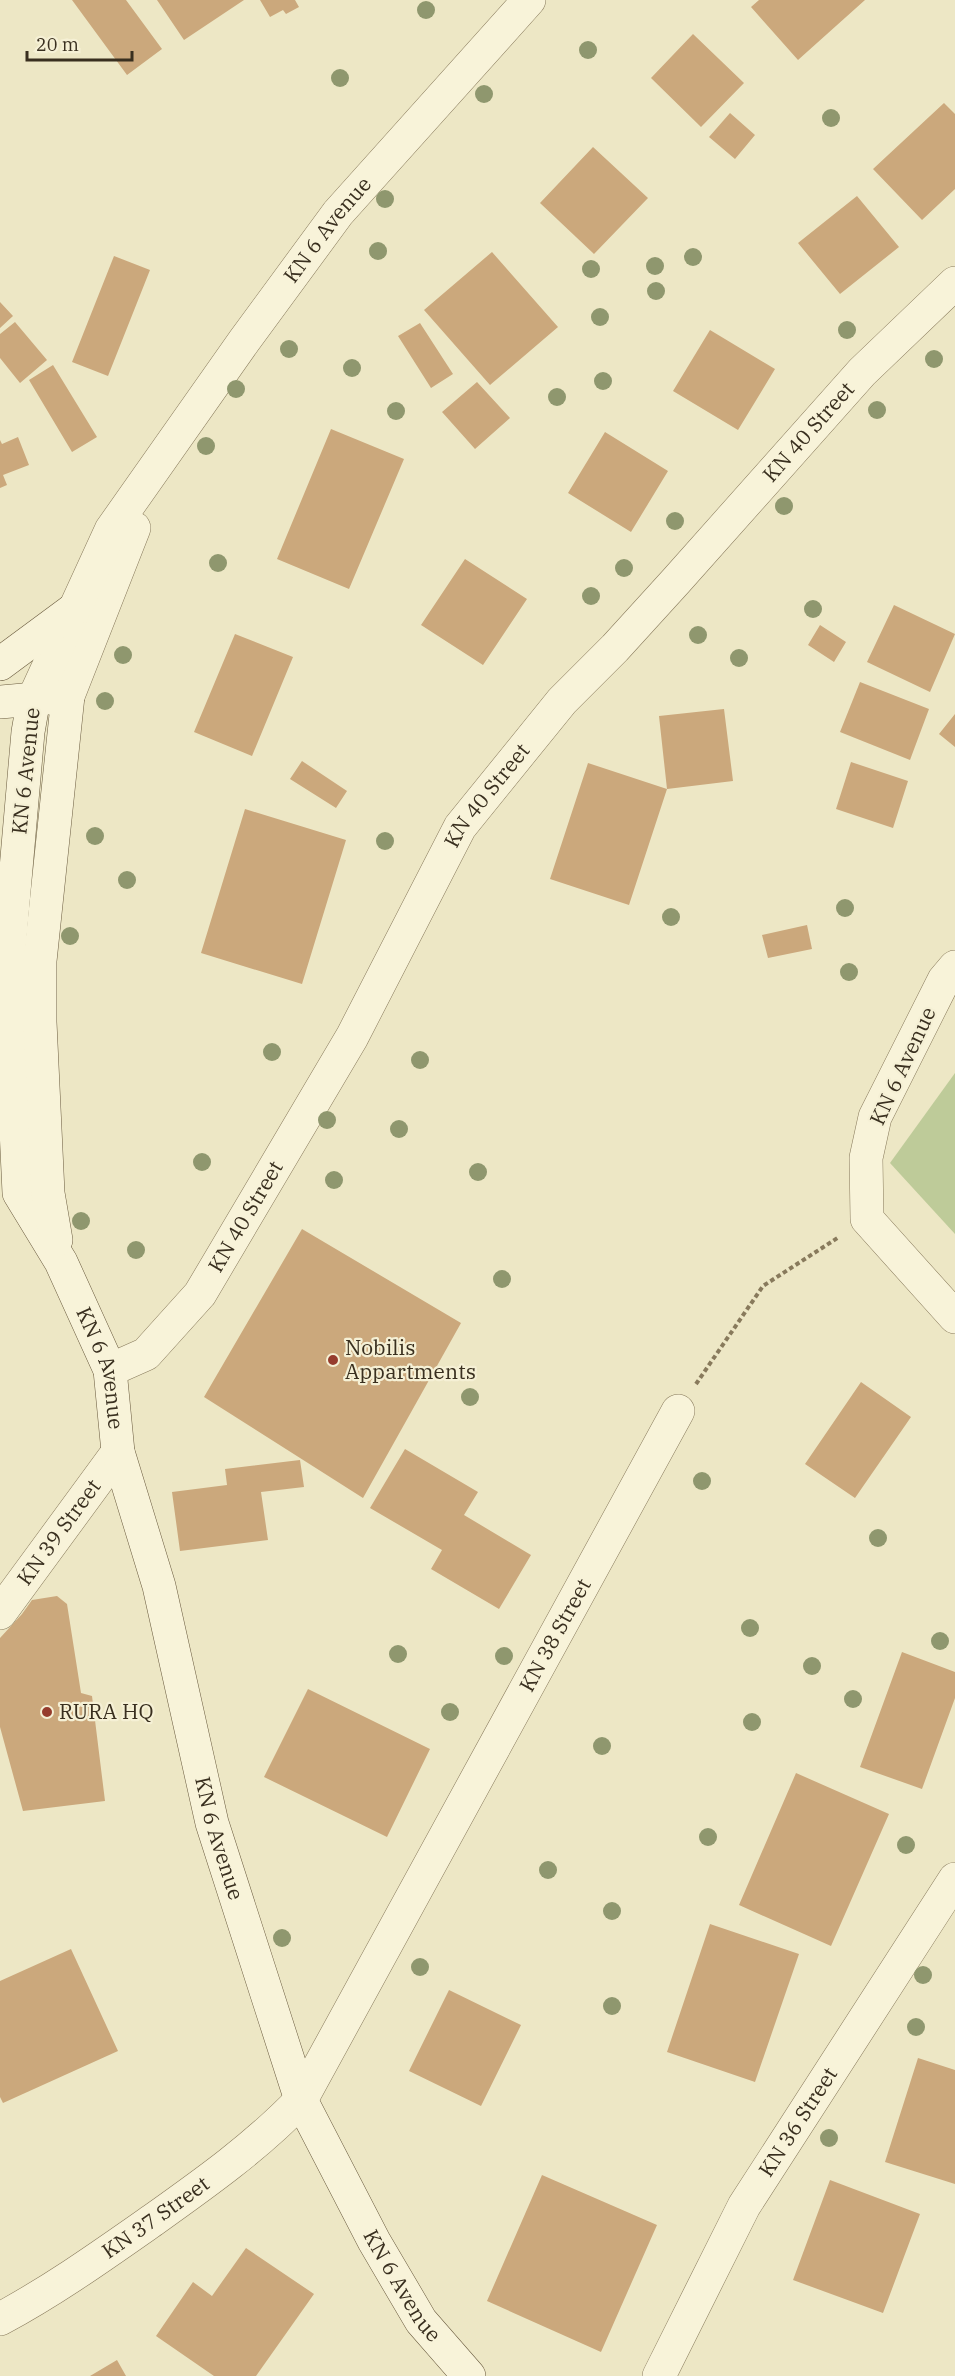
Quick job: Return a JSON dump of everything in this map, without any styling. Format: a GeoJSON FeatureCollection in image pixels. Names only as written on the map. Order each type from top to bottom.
{"type":"FeatureCollection","features":[{"type":"Feature","properties":{"kind":"street","name":"KN 6 Avenue"},"geometry":{"type":"LineString","coordinates":[[469,2376],[421,2321],[374,2241],[301,2100],[212,1823],[159,1586],[118,1452],[110,1370],[61,1262],[19,1193],[8,960],[10,810],[14,732],[34,698],[111,530],[244,341],[338,213],[529,0]]}},
{"type":"Feature","properties":{"kind":"street","name":"KN 40 Street"},"geometry":{"type":"LineString","coordinates":[[110,1370],[146,1354],[200,1294],[352,1037],[460,827],[562,701],[669,589],[862,372],[955,283]]}},
{"type":"Feature","properties":{"kind":"street","name":"KN 6 Avenue"},"geometry":{"type":"LineString","coordinates":[[61,1262],[48,1193],[40,1022],[40,961],[66,711],[130,540],[149,478]]}},
{"type":"Feature","properties":{"kind":"street"},"geometry":{"type":"LineString","coordinates":[[0,664],[73,610]]}},
{"type":"Feature","properties":{"kind":"street"},"geometry":{"type":"LineString","coordinates":[[0,702],[34,698],[66,711]]}},
{"type":"Feature","properties":{"kind":"street"},"geometry":{"type":"LineString","coordinates":[[14,732],[66,711]]}},
{"type":"Feature","properties":{"kind":"street","name":"KN 6 Avenue"},"geometry":{"type":"LineString","coordinates":[[867,1219],[866,1158],[875,1117],[944,980],[955,967]]}},
{"type":"Feature","properties":{"kind":"street"},"geometry":{"type":"LineString","coordinates":[[867,1219],[955,1317]]}},
{"type":"Feature","properties":{"kind":"street","name":"KN 38 Street"},"geometry":{"type":"LineString","coordinates":[[301,2100],[678,1412]]}},
{"type":"Feature","properties":{"kind":"street","name":"KN 39 Street"},"geometry":{"type":"LineString","coordinates":[[0,1613],[118,1452]]}},
{"type":"Feature","properties":{"kind":"street","name":"KN 36 Street"},"geometry":{"type":"LineString","coordinates":[[659,2376],[744,2206],[955,1879]]}},
{"type":"Feature","properties":{"kind":"street","name":"KN 37 Street"},"geometry":{"type":"LineString","coordinates":[[0,2319],[46,2294],[182,2199],[270,2132],[301,2100]]}},
{"type":"Feature","properties":{"kind":"path"},"geometry":{"type":"LineString","coordinates":[[678,1412],[763,1286],[867,1219]]}},
{"type":"Feature","properties":{"kind":"green space"},"geometry":{"type":"Polygon","coordinates":[[[955,1073],[955,1234],[890,1163],[955,1073]]]}},
{"type":"Feature","properties":{"kind":"building"},"geometry":{"type":"Polygon","coordinates":[[[72,0],[126,0],[162,49],[127,75],[72,0]]]}},
{"type":"Feature","properties":{"kind":"building"},"geometry":{"type":"Polygon","coordinates":[[[157,0],[244,0],[184,40],[157,0]]]}},
{"type":"Feature","properties":{"kind":"building"},"geometry":{"type":"Polygon","coordinates":[[[260,0],[295,0],[299,7],[286,14],[283,10],[270,17],[260,0]]]}},
{"type":"Feature","properties":{"kind":"building"},"geometry":{"type":"Polygon","coordinates":[[[759,0],[865,0],[798,60],[751,7],[759,0]]]}},
{"type":"Feature","properties":{"kind":"building"},"geometry":{"type":"Polygon","coordinates":[[[693,34],[744,83],[701,127],[651,78],[693,34]]]}},
{"type":"Feature","properties":{"kind":"building"},"geometry":{"type":"Polygon","coordinates":[[[944,103],[955,114],[955,189],[922,220],[873,169],[944,103]]]}},
{"type":"Feature","properties":{"kind":"building"},"geometry":{"type":"Polygon","coordinates":[[[730,113],[755,135],[735,159],[709,137],[730,113]]]}},
{"type":"Feature","properties":{"kind":"building"},"geometry":{"type":"Polygon","coordinates":[[[593,147],[648,198],[594,254],[540,203],[593,147]]]}},
{"type":"Feature","properties":{"kind":"building"},"geometry":{"type":"Polygon","coordinates":[[[857,196],[899,247],[840,294],[798,243],[857,196]]]}},
{"type":"Feature","properties":{"kind":"building"},"geometry":{"type":"Polygon","coordinates":[[[492,252],[558,327],[490,385],[424,310],[492,252]]]}},
{"type":"Feature","properties":{"kind":"building"},"geometry":{"type":"Polygon","coordinates":[[[114,256],[150,270],[108,376],[72,362],[114,256]]]}},
{"type":"Feature","properties":{"kind":"building"},"geometry":{"type":"Polygon","coordinates":[[[0,302],[13,316],[0,328],[0,302]]]}},
{"type":"Feature","properties":{"kind":"building"},"geometry":{"type":"Polygon","coordinates":[[[15,322],[47,360],[20,383],[0,358],[0,334],[15,322]]]}},
{"type":"Feature","properties":{"kind":"building"},"geometry":{"type":"Polygon","coordinates":[[[420,323],[453,374],[431,388],[398,336],[420,323]]]}},
{"type":"Feature","properties":{"kind":"building"},"geometry":{"type":"Polygon","coordinates":[[[710,330],[775,369],[738,430],[673,391],[710,330]]]}},
{"type":"Feature","properties":{"kind":"building"},"geometry":{"type":"Polygon","coordinates":[[[53,365],[97,437],[72,452],[29,380],[53,365]]]}},
{"type":"Feature","properties":{"kind":"building"},"geometry":{"type":"Polygon","coordinates":[[[477,382],[510,418],[475,449],[442,412],[477,382]]]}},
{"type":"Feature","properties":{"kind":"building"},"geometry":{"type":"Polygon","coordinates":[[[331,429],[404,459],[349,589],[277,559],[331,429]]]}},
{"type":"Feature","properties":{"kind":"building"},"geometry":{"type":"Polygon","coordinates":[[[605,432],[668,471],[631,532],[568,493],[605,432]]]}},
{"type":"Feature","properties":{"kind":"building"},"geometry":{"type":"Polygon","coordinates":[[[18,437],[29,465],[3,475],[7,485],[0,488],[0,440],[2,444],[18,437]]]}},
{"type":"Feature","properties":{"kind":"building"},"geometry":{"type":"Polygon","coordinates":[[[465,559],[527,599],[483,665],[421,625],[465,559]]]}},
{"type":"Feature","properties":{"kind":"building"},"geometry":{"type":"Polygon","coordinates":[[[894,605],[955,634],[930,692],[867,662],[894,605]]]}},
{"type":"Feature","properties":{"kind":"building"},"geometry":{"type":"Polygon","coordinates":[[[820,625],[846,642],[834,662],[808,645],[820,625]]]}},
{"type":"Feature","properties":{"kind":"building"},"geometry":{"type":"Polygon","coordinates":[[[235,634],[293,657],[252,756],[194,732],[235,634]]]}},
{"type":"Feature","properties":{"kind":"building"},"geometry":{"type":"Polygon","coordinates":[[[860,682],[929,709],[910,760],[840,732],[860,682]]]}},
{"type":"Feature","properties":{"kind":"building"},"geometry":{"type":"Polygon","coordinates":[[[724,709],[733,781],[667,789],[659,716],[724,709]]]}},
{"type":"Feature","properties":{"kind":"building"},"geometry":{"type":"Polygon","coordinates":[[[955,714],[955,747],[939,734],[955,714]]]}},
{"type":"Feature","properties":{"kind":"building"},"geometry":{"type":"Polygon","coordinates":[[[302,761],[347,791],[336,808],[290,779],[302,761]]]}},
{"type":"Feature","properties":{"kind":"building"},"geometry":{"type":"Polygon","coordinates":[[[851,762],[908,781],[893,828],[836,809],[851,762]]]}},
{"type":"Feature","properties":{"kind":"building"},"geometry":{"type":"Polygon","coordinates":[[[588,763],[667,789],[629,905],[550,879],[588,763]]]}},
{"type":"Feature","properties":{"kind":"building"},"geometry":{"type":"Polygon","coordinates":[[[245,809],[346,840],[302,984],[201,953],[245,809]]]}},
{"type":"Feature","properties":{"kind":"building"},"geometry":{"type":"Polygon","coordinates":[[[807,925],[812,949],[768,958],[762,935],[807,925]]]}},
{"type":"Feature","properties":{"kind":"building","name":"Nobilis Appartments"},"geometry":{"type":"Polygon","coordinates":[[[302,1229],[461,1323],[363,1498],[204,1397],[302,1229]]]}},
{"type":"Feature","properties":{"kind":"building"},"geometry":{"type":"Polygon","coordinates":[[[861,1382],[911,1417],[855,1498],[805,1464],[861,1382]]]}},
{"type":"Feature","properties":{"kind":"building"},"geometry":{"type":"Polygon","coordinates":[[[405,1449],[478,1492],[464,1515],[531,1555],[499,1609],[431,1569],[442,1550],[370,1508],[405,1449]]]}},
{"type":"Feature","properties":{"kind":"building"},"geometry":{"type":"Polygon","coordinates":[[[300,1460],[304,1487],[261,1492],[268,1540],[180,1551],[172,1492],[227,1485],[225,1469],[300,1460]]]}},
{"type":"Feature","properties":{"kind":"building","name":"RURA HQ"},"geometry":{"type":"Polygon","coordinates":[[[57,1596],[67,1604],[81,1693],[92,1696],[105,1801],[23,1811],[0,1727],[0,1638],[32,1600],[57,1596]]]}},
{"type":"Feature","properties":{"kind":"building"},"geometry":{"type":"Polygon","coordinates":[[[902,1652],[955,1672],[955,1698],[922,1789],[860,1767],[902,1652]]]}},
{"type":"Feature","properties":{"kind":"building"},"geometry":{"type":"Polygon","coordinates":[[[308,1689],[430,1749],[387,1837],[264,1777],[308,1689]]]}},
{"type":"Feature","properties":{"kind":"building"},"geometry":{"type":"Polygon","coordinates":[[[796,1773],[889,1814],[831,1946],[739,1905],[796,1773]]]}},
{"type":"Feature","properties":{"kind":"building"},"geometry":{"type":"Polygon","coordinates":[[[710,1924],[799,1954],[755,2082],[667,2052],[710,1924]]]}},
{"type":"Feature","properties":{"kind":"building"},"geometry":{"type":"Polygon","coordinates":[[[71,1949],[118,2051],[3,2103],[0,2097],[0,1981],[71,1949]]]}},
{"type":"Feature","properties":{"kind":"building"},"geometry":{"type":"Polygon","coordinates":[[[449,1990],[521,2025],[481,2106],[409,2071],[449,1990]]]}},
{"type":"Feature","properties":{"kind":"building"},"geometry":{"type":"Polygon","coordinates":[[[918,2058],[955,2070],[955,2184],[885,2162],[918,2058]]]}},
{"type":"Feature","properties":{"kind":"building"},"geometry":{"type":"Polygon","coordinates":[[[542,2175],[657,2225],[601,2352],[487,2301],[542,2175]]]}},
{"type":"Feature","properties":{"kind":"building"},"geometry":{"type":"Polygon","coordinates":[[[830,2180],[920,2214],[883,2313],[793,2280],[830,2180]]]}},
{"type":"Feature","properties":{"kind":"building"},"geometry":{"type":"Polygon","coordinates":[[[246,2248],[314,2294],[256,2376],[214,2376],[156,2336],[193,2282],[212,2296],[246,2248]]]}},
{"type":"Feature","properties":{"kind":"building"},"geometry":{"type":"Polygon","coordinates":[[[117,2360],[126,2376],[90,2376],[117,2360]]]}},
{"type":"Feature","properties":{"kind":"place","name":"Nobilis Appartments"},"geometry":{"type":"Point","coordinates":[333,1360]}},
{"type":"Feature","properties":{"kind":"place","name":"RURA HQ"},"geometry":{"type":"Point","coordinates":[47,1712]}}]}
